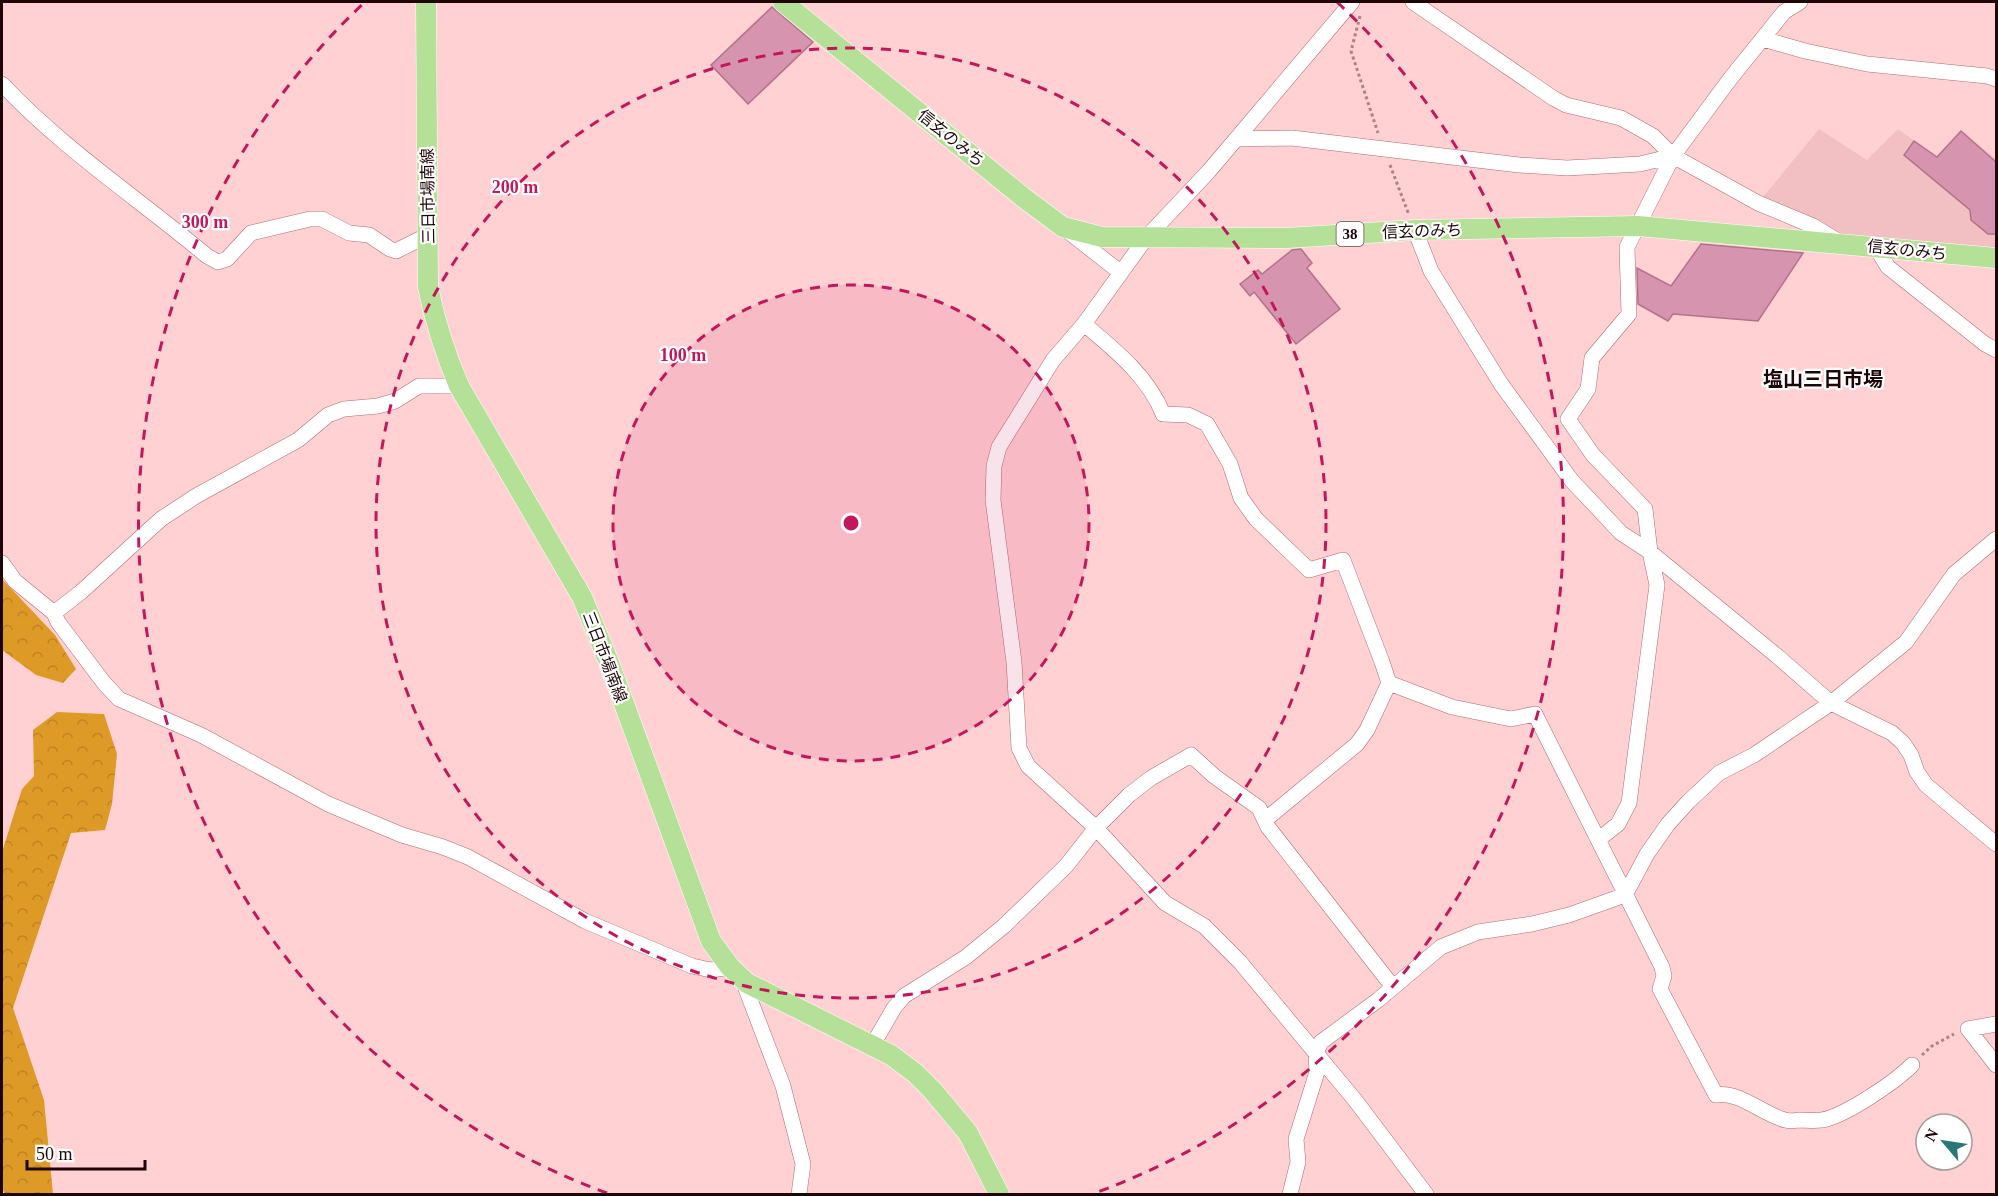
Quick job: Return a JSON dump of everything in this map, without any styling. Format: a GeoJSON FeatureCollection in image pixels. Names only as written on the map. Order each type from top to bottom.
{"type":"FeatureCollection","features":[{"type":"Feature","properties":{"kind":"main road","name":"三日市場南線"},"geometry":{"type":"LineString","coordinates":[[426,2],[428,287],[444,352],[459,386],[582,597],[608,660],[711,941],[730,967],[747,983],[891,1055],[915,1073],[968,1133],[999,1194]]}},
{"type":"Feature","properties":{"kind":"main road","name":"信玄のみち"},"geometry":{"type":"LineString","coordinates":[[790,4],[1024,198],[1063,227],[1102,237],[1287,238],[1415,230],[1638,226],[1996,258]]}},
{"type":"Feature","properties":{"kind":"street"},"geometry":{"type":"LineString","coordinates":[[1413,2],[1553,98],[1566,105],[1622,118],[1653,136],[1673,156],[1758,203],[1813,226],[1841,243]]}},
{"type":"Feature","properties":{"kind":"street"},"geometry":{"type":"LineString","coordinates":[[1598,840],[1618,824],[1629,803],[1657,585],[1645,509],[1593,455],[1568,418],[1588,389],[1592,358],[1629,314],[1627,247],[1673,156],[1730,79],[1784,12],[1800,2]]}},
{"type":"Feature","properties":{"kind":"street"},"geometry":{"type":"LineString","coordinates":[[1357,6],[1146,238],[1084,324],[1053,360],[999,447],[994,466],[993,500],[1014,662],[1019,748],[1028,766],[1095,828],[1165,903],[1204,926],[1240,962],[1355,1100],[1426,1194]]}},
{"type":"Feature","properties":{"kind":"street"},"geometry":{"type":"LineString","coordinates":[[1763,39],[1805,51],[1867,64],[1987,76],[1996,79]]}},
{"type":"Feature","properties":{"kind":"street"},"geometry":{"type":"LineString","coordinates":[[2,84],[28,112],[74,150],[207,256],[218,262],[227,259],[251,233],[310,219],[322,219],[349,233],[369,235],[396,251],[428,235]]}},
{"type":"Feature","properties":{"kind":"street"},"geometry":{"type":"LineString","coordinates":[[1236,140],[1292,138],[1519,165],[1567,168],[1640,164],[1673,156]]}},
{"type":"Feature","properties":{"kind":"street"},"geometry":{"type":"LineString","coordinates":[[1063,227],[1120,272]]}},
{"type":"Feature","properties":{"kind":"street"},"geometry":{"type":"LineString","coordinates":[[1415,230],[1431,271],[1496,375],[1572,481],[1621,533],[1650,552],[1831,703],[1892,733],[1911,755],[1917,772],[1926,785],[1995,839]]}},
{"type":"Feature","properties":{"kind":"street"},"geometry":{"type":"LineString","coordinates":[[1875,246],[1887,267],[1985,344],[1996,350]]}},
{"type":"Feature","properties":{"kind":"street"},"geometry":{"type":"LineString","coordinates":[[1084,324],[1137,372],[1157,400],[1163,414],[1188,415],[1207,424],[1230,464],[1241,498],[1256,519],[1309,570],[1342,560],[1382,662],[1389,683],[1367,730],[1357,744],[1265,820]]}},
{"type":"Feature","properties":{"kind":"street"},"geometry":{"type":"LineString","coordinates":[[54,613],[81,592],[161,519],[196,496],[298,440],[328,415],[344,409],[378,406],[395,401],[419,386],[459,386]]}},
{"type":"Feature","properties":{"kind":"street"},"geometry":{"type":"LineString","coordinates":[[1290,1194],[1298,1162],[1296,1139],[1317,1072],[1316,1053],[1321,1042],[1441,947],[1455,940],[1478,932],[1532,924],[1569,915],[1625,895],[1647,854],[1668,824],[1696,795],[1719,773],[1754,754],[1831,703],[1906,642],[1954,574],[1996,539]]}},
{"type":"Feature","properties":{"kind":"street"},"geometry":{"type":"LineString","coordinates":[[2,564],[15,581],[54,613],[104,683],[119,699],[201,735],[328,804],[402,835],[443,847],[468,858],[596,925],[692,966],[711,970],[730,967]]}},
{"type":"Feature","properties":{"kind":"street"},"geometry":{"type":"LineString","coordinates":[[1389,683],[1452,707],[1511,719],[1535,714],[1662,967],[1664,976],[1660,989],[1716,1095],[1735,1097],[1786,1121],[1822,1120],[1874,1095],[1912,1065]]}},
{"type":"Feature","properties":{"kind":"street"},"geometry":{"type":"LineString","coordinates":[[872,1046],[894,1008],[904,996],[966,957],[1004,926],[1066,866],[1095,828],[1129,795],[1151,778],[1191,755],[1214,776],[1258,808],[1393,987]]}},
{"type":"Feature","properties":{"kind":"street"},"geometry":{"type":"LineString","coordinates":[[747,983],[746,989],[783,1086],[803,1164],[799,1194]]}},
{"type":"Feature","properties":{"kind":"street"},"geometry":{"type":"LineString","coordinates":[[1996,1024],[1968,1029],[1996,1065]]}},
{"type":"Feature","properties":{"kind":"path"},"geometry":{"type":"LineString","coordinates":[[1357,6],[1351,51],[1384,149],[1415,230]]}},
{"type":"Feature","properties":{"kind":"path"},"geometry":{"type":"LineString","coordinates":[[1912,1065],[1932,1046],[1948,1036],[1968,1029]]}},
{"type":"Feature","properties":{"kind":"shaded area"},"geometry":{"type":"Polygon","coordinates":[[[1819,129],[1867,160],[1898,129],[1937,157],[1961,131],[1996,159],[1996,248],[1843,237],[1758,203],[1819,129]]]}},
{"type":"Feature","properties":{"kind":"green space"},"geometry":{"type":"Polygon","coordinates":[[[2,579],[55,635],[76,669],[63,683],[36,675],[2,650],[2,579]]]}},
{"type":"Feature","properties":{"kind":"green space"},"geometry":{"type":"Polygon","coordinates":[[[57,712],[104,714],[117,754],[112,804],[105,830],[71,833],[13,1008],[44,1100],[53,1194],[5,1194],[2,1188],[2,852],[22,789],[34,776],[33,730],[57,712]]]}},
{"type":"Feature","properties":{"kind":"building"},"geometry":{"type":"Polygon","coordinates":[[[772,7],[813,42],[748,104],[711,65],[772,7]]]}},
{"type":"Feature","properties":{"kind":"building"},"geometry":{"type":"Polygon","coordinates":[[[1961,131],[1996,162],[1996,234],[1988,234],[1971,220],[1970,210],[1904,155],[1914,141],[1937,157],[1961,131]]]}},
{"type":"Feature","properties":{"kind":"building"},"geometry":{"type":"Polygon","coordinates":[[[1701,244],[1803,253],[1758,321],[1673,314],[1668,321],[1638,304],[1637,268],[1671,286],[1701,244]]]}},
{"type":"Feature","properties":{"kind":"building"},"geometry":{"type":"Polygon","coordinates":[[[1301,249],[1312,263],[1307,268],[1340,309],[1296,344],[1254,292],[1250,296],[1240,284],[1258,270],[1262,274],[1292,250],[1301,249]]]}},
{"type":"Feature","properties":{"kind":"district","name":"塩山三日市場"},"geometry":{"type":"Point","coordinates":[1823,379]}}]}
